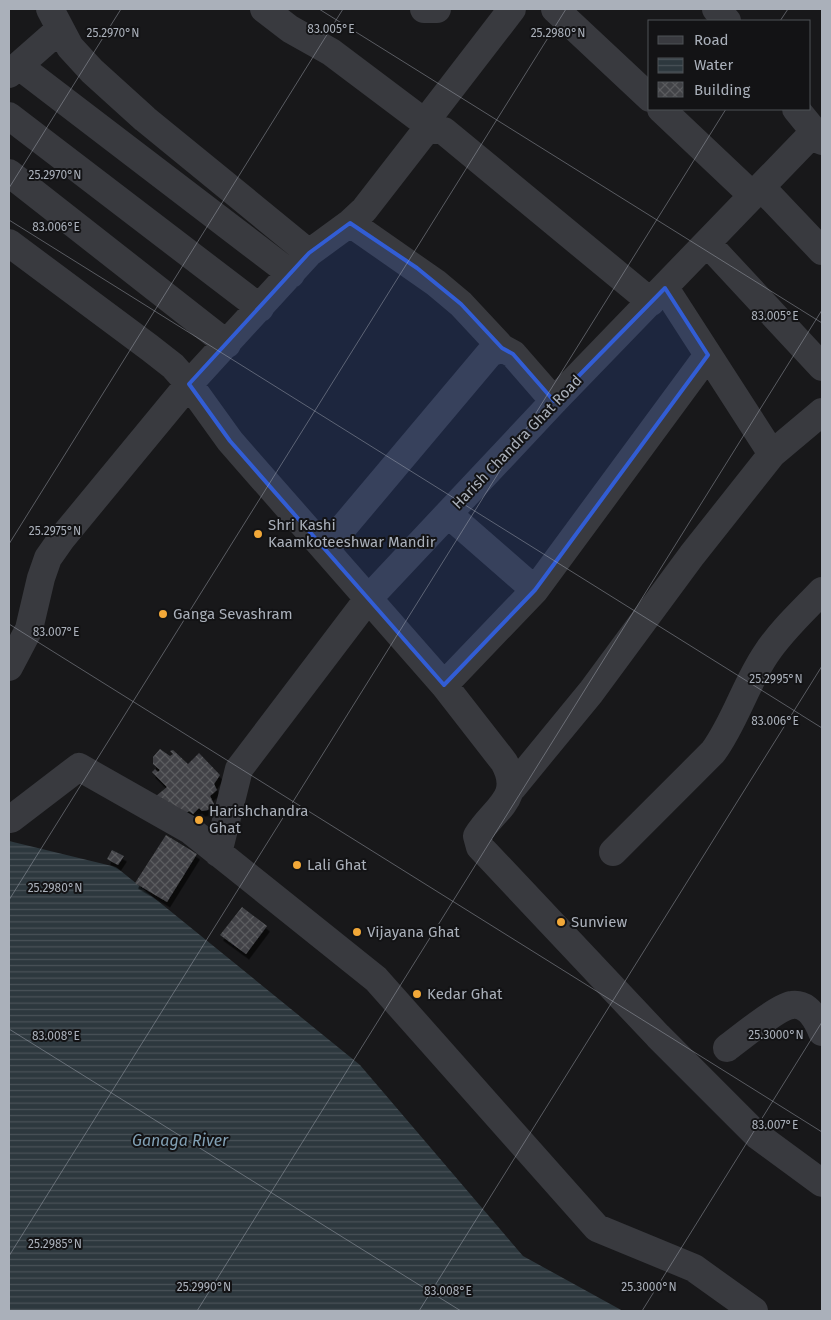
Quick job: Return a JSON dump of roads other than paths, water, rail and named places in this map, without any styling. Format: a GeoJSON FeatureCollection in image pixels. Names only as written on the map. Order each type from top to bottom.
{"type":"FeatureCollection","features":[{"type":"Feature","properties":{"kind":"street"},"geometry":{"type":"LineString","coordinates":[[264,9],[290,29],[331,52],[429,125],[444,132],[658,295],[708,355],[772,454]]}},
{"type":"Feature","properties":{"kind":"street"},"geometry":{"type":"LineString","coordinates":[[424,9],[437,9]]}},
{"type":"Feature","properties":{"kind":"street"},"geometry":{"type":"LineString","coordinates":[[9,668],[29,629],[41,578],[48,558],[62,538],[189,384],[309,253],[350,223],[364,210],[423,134],[512,9]]}},
{"type":"Feature","properties":{"kind":"street"},"geometry":{"type":"LineString","coordinates":[[555,9],[648,96]]}},
{"type":"Feature","properties":{"kind":"street"},"geometry":{"type":"LineString","coordinates":[[716,9],[726,20]]}},
{"type":"Feature","properties":{"kind":"street"},"geometry":{"type":"LineString","coordinates":[[291,274],[14,70],[55,19],[70,47],[92,71],[145,119],[309,253]]}},
{"type":"Feature","properties":{"kind":"street"},"geometry":{"type":"LineString","coordinates":[[662,110],[757,191],[822,251]]}},
{"type":"Feature","properties":{"kind":"street"},"geometry":{"type":"LineString","coordinates":[[797,110],[818,137]]}},
{"type":"Feature","properties":{"kind":"street"},"geometry":{"type":"LineString","coordinates":[[9,116],[260,308]]}},
{"type":"Feature","properties":{"kind":"street","name":"Harish Chandra Ghat Road"},"geometry":{"type":"LineString","coordinates":[[218,853],[239,769],[368,599],[554,401],[757,191],[818,137]]}},
{"type":"Feature","properties":{"kind":"street"},"geometry":{"type":"LineString","coordinates":[[9,174],[227,344]]}},
{"type":"Feature","properties":{"kind":"street"},"geometry":{"type":"LineString","coordinates":[[350,223],[436,283],[461,304],[502,348],[514,354],[554,401]]}},
{"type":"Feature","properties":{"kind":"street"},"geometry":{"type":"LineString","coordinates":[[9,243],[173,366],[189,384],[230,441],[444,684],[504,762],[510,774],[512,787]]}},
{"type":"Feature","properties":{"kind":"street"},"geometry":{"type":"LineString","coordinates":[[707,243],[822,367]]}},
{"type":"Feature","properties":{"kind":"street"},"geometry":{"type":"LineString","coordinates":[[325,549],[475,369],[490,353],[502,348]]}},
{"type":"Feature","properties":{"kind":"street"},"geometry":{"type":"LineString","coordinates":[[444,684],[535,590],[708,355]]}},
{"type":"Feature","properties":{"kind":"street"},"geometry":{"type":"LineString","coordinates":[[822,412],[772,454],[692,554],[590,692],[512,787],[507,800],[477,836],[480,848],[658,1036],[758,1136],[822,1183]]}},
{"type":"Feature","properties":{"kind":"street"},"geometry":{"type":"LineString","coordinates":[[448,514],[535,590]]}},
{"type":"Feature","properties":{"kind":"street"},"geometry":{"type":"LineString","coordinates":[[613,852],[713,752],[724,738],[766,654],[777,639],[822,591]]}},
{"type":"Feature","properties":{"kind":"street"},"geometry":{"type":"LineString","coordinates":[[9,817],[11,819],[79,767],[190,830],[376,979],[597,1228],[694,1268],[754,1311]]}},
{"type":"Feature","properties":{"kind":"street"},"geometry":{"type":"LineString","coordinates":[[726,1048],[781,1009],[792,1005],[802,1006],[812,1013],[822,1032]]}},
{"type":"Feature","properties":{"kind":"water","name":"Ganaga River"},"geometry":{"type":"Polygon","coordinates":[[[9,841],[116,867],[360,1065],[523,1256],[623,1311],[9,1311],[9,841]]]}},
{"type":"Feature","properties":{"kind":"place","name":"Shri Kashi Kaamkoteeshwar Mandir"},"geometry":{"type":"Point","coordinates":[258,534]}},
{"type":"Feature","properties":{"kind":"place","name":"Ganga Sevashram"},"geometry":{"type":"Point","coordinates":[163,614]}},
{"type":"Feature","properties":{"kind":"place","name":"Harishchandra Ghat"},"geometry":{"type":"Point","coordinates":[199,820]}},
{"type":"Feature","properties":{"kind":"place","name":"Lali Ghat"},"geometry":{"type":"Point","coordinates":[297,865]}},
{"type":"Feature","properties":{"kind":"place","name":"Sunview"},"geometry":{"type":"Point","coordinates":[561,922]}},
{"type":"Feature","properties":{"kind":"place","name":"Vijayana Ghat"},"geometry":{"type":"Point","coordinates":[357,932]}},
{"type":"Feature","properties":{"kind":"place","name":"Kedar Ghat"},"geometry":{"type":"Point","coordinates":[417,994]}}]}
